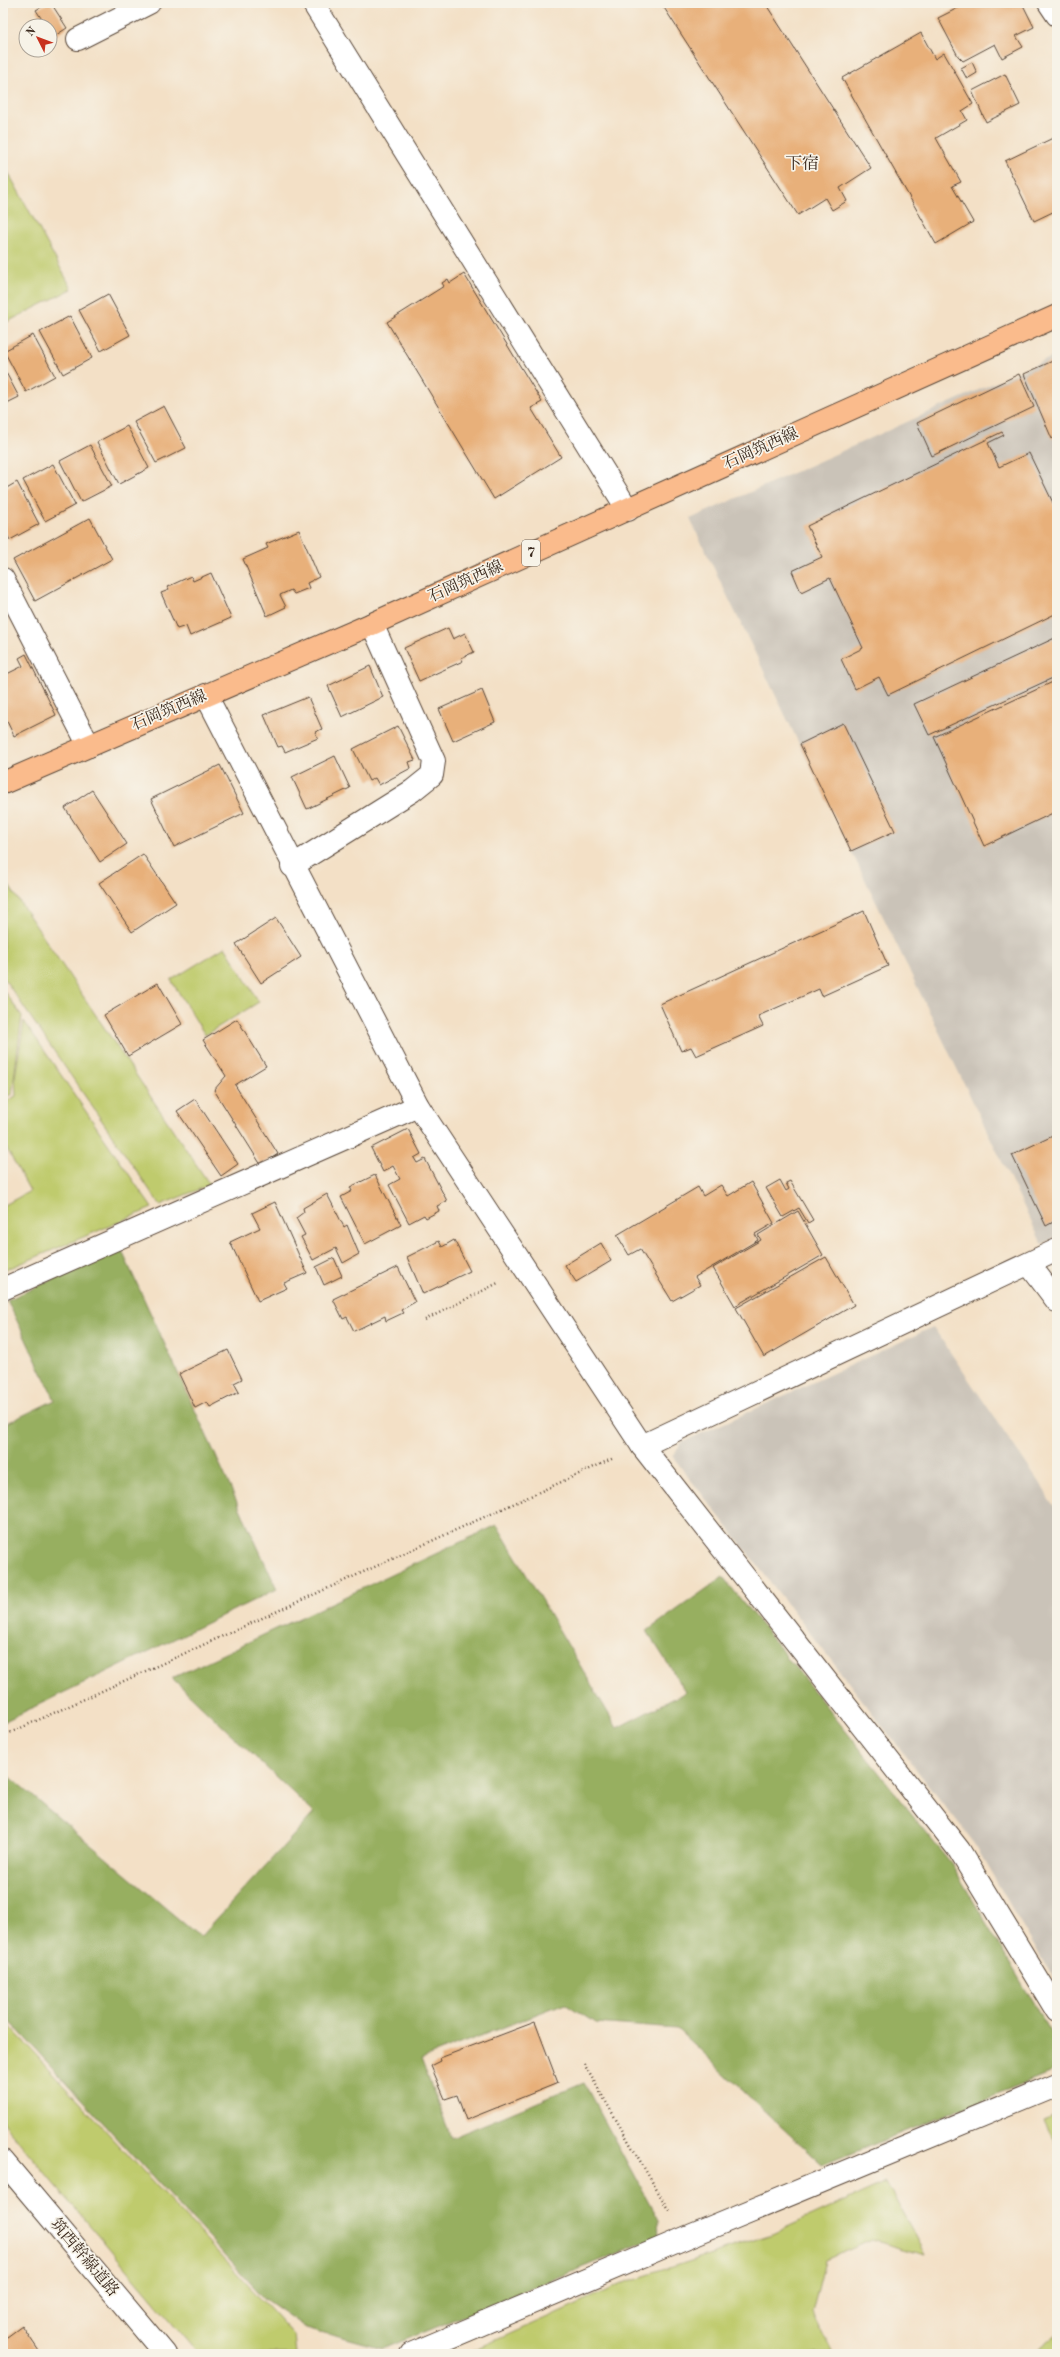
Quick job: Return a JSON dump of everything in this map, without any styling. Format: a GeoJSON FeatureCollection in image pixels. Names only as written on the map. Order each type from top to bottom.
{"type":"FeatureCollection","features":[{"type":"Feature","properties":{"kind":"main road","name":"石岡筑西線"},"geometry":{"type":"LineString","coordinates":[[3,783],[372,624],[1057,316]]}},
{"type":"Feature","properties":{"kind":"street"},"geometry":{"type":"LineString","coordinates":[[78,39],[149,3]]}},
{"type":"Feature","properties":{"kind":"street"},"geometry":{"type":"LineString","coordinates":[[313,3],[628,510]]}},
{"type":"Feature","properties":{"kind":"street"},"geometry":{"type":"LineString","coordinates":[[1049,3],[1057,15]]}},
{"type":"Feature","properties":{"kind":"street"},"geometry":{"type":"LineString","coordinates":[[3,579],[89,746]]}},
{"type":"Feature","properties":{"kind":"street"},"geometry":{"type":"LineString","coordinates":[[292,866],[412,791],[432,775],[434,761],[372,624]]}},
{"type":"Feature","properties":{"kind":"street"},"geometry":{"type":"LineString","coordinates":[[206,696],[292,866],[418,1106],[642,1446],[959,1850],[1057,2011]]}},
{"type":"Feature","properties":{"kind":"street"},"geometry":{"type":"LineString","coordinates":[[3,1289],[418,1106]]}},
{"type":"Feature","properties":{"kind":"street"},"geometry":{"type":"LineString","coordinates":[[642,1446],[1057,1250]]}},
{"type":"Feature","properties":{"kind":"street"},"geometry":{"type":"LineString","coordinates":[[1029,1264],[1057,1300]]}},
{"type":"Feature","properties":{"kind":"street"},"geometry":{"type":"LineString","coordinates":[[411,2354],[685,2238],[1057,2084]]}},
{"type":"Feature","properties":{"kind":"street","name":"筑西幹線道路"},"geometry":{"type":"LineString","coordinates":[[3,2161],[165,2354]]}},
{"type":"Feature","properties":{"kind":"path"},"geometry":{"type":"LineString","coordinates":[[425,1320],[525,1268]]}},
{"type":"Feature","properties":{"kind":"path"},"geometry":{"type":"LineString","coordinates":[[3,1736],[642,1446]]}},
{"type":"Feature","properties":{"kind":"path"},"geometry":{"type":"LineString","coordinates":[[584,2064],[685,2238]]}},
{"type":"Feature","properties":{"kind":"shaded area"},"geometry":{"type":"Polygon","coordinates":[[[1057,355],[1057,1237],[1042,1244],[690,519],[1057,355]]]}},
{"type":"Feature","properties":{"kind":"shaded area"},"geometry":{"type":"Polygon","coordinates":[[[933,1327],[1057,1509],[1057,1985],[975,1845],[673,1457],[681,1443],[933,1327]]]}},
{"type":"Feature","properties":{"kind":"green space"},"geometry":{"type":"Polygon","coordinates":[[[3,163],[72,289],[3,324],[3,163]]]}},
{"type":"Feature","properties":{"kind":"green space"},"geometry":{"type":"Polygon","coordinates":[[[3,877],[210,1185],[160,1205],[3,977],[3,877]]]}},
{"type":"Feature","properties":{"kind":"green space"},"geometry":{"type":"Polygon","coordinates":[[[225,947],[259,1002],[205,1035],[171,980],[225,947]]]}},
{"type":"Feature","properties":{"kind":"green space"},"geometry":{"type":"Polygon","coordinates":[[[3,990],[22,1016],[12,1094],[3,1098],[3,990]]]}},
{"type":"Feature","properties":{"kind":"green space"},"geometry":{"type":"Polygon","coordinates":[[[24,1021],[152,1208],[3,1271],[3,1206],[30,1191],[3,1142],[3,1103],[16,1096],[15,1077],[24,1021]]]}},
{"type":"Feature","properties":{"kind":"green space"},"geometry":{"type":"Polygon","coordinates":[[[121,1249],[277,1589],[3,1722],[3,1425],[55,1400],[7,1300],[121,1249]]]}},
{"type":"Feature","properties":{"kind":"green space"},"geometry":{"type":"Polygon","coordinates":[[[497,1525],[617,1728],[686,1692],[647,1631],[723,1577],[951,1863],[1057,2043],[1057,2066],[1049,2074],[822,2165],[677,2029],[595,2023],[565,2003],[421,2059],[451,2138],[584,2083],[658,2220],[659,2236],[383,2349],[306,2328],[266,2300],[3,2014],[3,1771],[200,1937],[314,1813],[172,1678],[497,1525]]]}},
{"type":"Feature","properties":{"kind":"green space"},"geometry":{"type":"Polygon","coordinates":[[[3,2019],[294,2335],[296,2354],[199,2354],[3,2123],[3,2019]]]}},
{"type":"Feature","properties":{"kind":"green space"},"geometry":{"type":"Polygon","coordinates":[[[1057,2115],[1057,2146],[1044,2121],[1057,2115]]]}},
{"type":"Feature","properties":{"kind":"green space"},"geometry":{"type":"Polygon","coordinates":[[[886,2182],[925,2255],[872,2240],[825,2260],[812,2312],[833,2354],[465,2354],[626,2282],[772,2234],[886,2182]]]}},
{"type":"Feature","properties":{"kind":"green space"},"geometry":{"type":"Polygon","coordinates":[[[1057,2334],[1057,2354],[1032,2354],[1057,2334]]]}},
{"type":"Feature","properties":{"kind":"building"},"geometry":{"type":"Polygon","coordinates":[[[48,3],[51,3],[67,28],[58,34],[58,18],[41,18],[36,10],[48,3]]]}},
{"type":"Feature","properties":{"kind":"building"},"geometry":{"type":"Polygon","coordinates":[[[661,3],[765,3],[871,168],[840,188],[847,201],[832,210],[825,198],[798,215],[661,3]]]}},
{"type":"Feature","properties":{"kind":"building"},"geometry":{"type":"Polygon","coordinates":[[[968,3],[1022,3],[1034,27],[1016,36],[1023,47],[1002,58],[995,44],[963,61],[958,56],[938,18],[968,3]]]}},
{"type":"Feature","properties":{"kind":"building"},"geometry":{"type":"Polygon","coordinates":[[[921,33],[935,59],[944,53],[973,104],[962,111],[967,120],[936,138],[961,182],[952,186],[973,222],[936,244],[842,78],[921,33]]]}},
{"type":"Feature","properties":{"kind":"building"},"geometry":{"type":"Polygon","coordinates":[[[972,62],[977,73],[967,79],[961,68],[972,62]]]}},
{"type":"Feature","properties":{"kind":"building"},"geometry":{"type":"Polygon","coordinates":[[[1005,74],[1020,105],[986,122],[972,91],[1005,74]]]}},
{"type":"Feature","properties":{"kind":"building"},"geometry":{"type":"Polygon","coordinates":[[[1053,138],[1057,145],[1057,210],[1034,221],[1005,161],[1053,138]]]}},
{"type":"Feature","properties":{"kind":"building"},"geometry":{"type":"Polygon","coordinates":[[[464,274],[542,402],[531,408],[561,457],[494,499],[387,322],[444,286],[442,283],[448,279],[450,283],[464,274]]]}},
{"type":"Feature","properties":{"kind":"building"},"geometry":{"type":"Polygon","coordinates":[[[108,294],[130,335],[101,351],[79,310],[108,294]]]}},
{"type":"Feature","properties":{"kind":"building"},"geometry":{"type":"Polygon","coordinates":[[[70,316],[92,358],[63,374],[40,332],[70,316]]]}},
{"type":"Feature","properties":{"kind":"building"},"geometry":{"type":"Polygon","coordinates":[[[33,335],[55,376],[26,392],[4,351],[33,335]]]}},
{"type":"Feature","properties":{"kind":"building"},"geometry":{"type":"Polygon","coordinates":[[[1057,359],[1057,436],[1052,439],[1024,374],[1057,359]]]}},
{"type":"Feature","properties":{"kind":"building"},"geometry":{"type":"Polygon","coordinates":[[[3,367],[19,397],[3,405],[3,367]]]}},
{"type":"Feature","properties":{"kind":"building"},"geometry":{"type":"Polygon","coordinates":[[[1019,374],[1034,407],[932,456],[917,423],[1019,374]]]}},
{"type":"Feature","properties":{"kind":"building"},"geometry":{"type":"Polygon","coordinates":[[[164,406],[186,448],[156,463],[134,422],[164,406]]]}},
{"type":"Feature","properties":{"kind":"building"},"geometry":{"type":"Polygon","coordinates":[[[127,426],[149,468],[119,484],[97,442],[127,426]]]}},
{"type":"Feature","properties":{"kind":"building"},"geometry":{"type":"Polygon","coordinates":[[[1002,432],[1004,435],[988,443],[999,467],[1029,453],[1057,511],[1057,613],[888,695],[879,677],[855,689],[841,659],[863,648],[830,578],[801,592],[792,571],[822,557],[807,526],[1002,432]]]}},
{"type":"Feature","properties":{"kind":"building"},"geometry":{"type":"Polygon","coordinates":[[[90,445],[112,486],[81,502],[60,461],[90,445]]]}},
{"type":"Feature","properties":{"kind":"building"},"geometry":{"type":"Polygon","coordinates":[[[53,464],[75,505],[45,521],[23,480],[53,464]]]}},
{"type":"Feature","properties":{"kind":"building"},"geometry":{"type":"Polygon","coordinates":[[[17,482],[39,524],[10,540],[3,527],[3,490],[17,482]]]}},
{"type":"Feature","properties":{"kind":"building"},"geometry":{"type":"Polygon","coordinates":[[[90,518],[112,559],[35,601],[13,560],[90,518]]]}},
{"type":"Feature","properties":{"kind":"building"},"geometry":{"type":"Polygon","coordinates":[[[299,530],[319,577],[307,583],[309,588],[294,594],[291,590],[280,595],[286,607],[267,616],[243,559],[268,548],[266,544],[299,530]]]}},
{"type":"Feature","properties":{"kind":"building"},"geometry":{"type":"Polygon","coordinates":[[[211,573],[231,618],[190,636],[186,626],[177,629],[161,593],[169,590],[167,587],[191,576],[193,581],[211,573]]]}},
{"type":"Feature","properties":{"kind":"building"},"geometry":{"type":"Polygon","coordinates":[[[448,628],[453,639],[465,633],[474,652],[461,658],[463,661],[419,681],[404,648],[448,628]]]}},
{"type":"Feature","properties":{"kind":"building"},"geometry":{"type":"Polygon","coordinates":[[[1057,637],[1057,676],[929,735],[914,704],[1057,637]]]}},
{"type":"Feature","properties":{"kind":"building"},"geometry":{"type":"Polygon","coordinates":[[[26,654],[56,715],[14,736],[3,713],[3,676],[23,666],[19,658],[26,654]]]}},
{"type":"Feature","properties":{"kind":"building"},"geometry":{"type":"Polygon","coordinates":[[[370,666],[383,697],[342,717],[328,686],[370,666]]]}},
{"type":"Feature","properties":{"kind":"building"},"geometry":{"type":"Polygon","coordinates":[[[1055,681],[1057,685],[1057,811],[984,846],[934,737],[1055,681]]]}},
{"type":"Feature","properties":{"kind":"building"},"geometry":{"type":"Polygon","coordinates":[[[482,690],[495,722],[453,741],[439,709],[482,690]]]}},
{"type":"Feature","properties":{"kind":"building"},"geometry":{"type":"Polygon","coordinates":[[[308,697],[322,729],[315,732],[318,738],[285,752],[282,746],[278,747],[264,715],[308,697]]]}},
{"type":"Feature","properties":{"kind":"building"},"geometry":{"type":"Polygon","coordinates":[[[843,723],[895,831],[851,851],[800,744],[843,723]]]}},
{"type":"Feature","properties":{"kind":"building"},"geometry":{"type":"Polygon","coordinates":[[[398,726],[415,760],[409,762],[411,768],[379,785],[375,778],[369,781],[353,749],[398,726]]]}},
{"type":"Feature","properties":{"kind":"building"},"geometry":{"type":"Polygon","coordinates":[[[335,756],[350,788],[307,809],[292,777],[335,756]]]}},
{"type":"Feature","properties":{"kind":"building"},"geometry":{"type":"Polygon","coordinates":[[[220,765],[244,813],[174,847],[151,799],[220,765]]]}},
{"type":"Feature","properties":{"kind":"building"},"geometry":{"type":"Polygon","coordinates":[[[92,790],[127,844],[100,862],[65,808],[92,790]]]}},
{"type":"Feature","properties":{"kind":"building"},"geometry":{"type":"Polygon","coordinates":[[[143,854],[176,903],[132,932],[99,883],[143,854]]]}},
{"type":"Feature","properties":{"kind":"building"},"geometry":{"type":"Polygon","coordinates":[[[864,911],[888,966],[822,996],[819,989],[758,1016],[763,1026],[696,1056],[691,1047],[681,1051],[660,1004],[864,911]]]}},
{"type":"Feature","properties":{"kind":"building"},"geometry":{"type":"Polygon","coordinates":[[[276,918],[301,957],[261,983],[236,944],[276,918]]]}},
{"type":"Feature","properties":{"kind":"building"},"geometry":{"type":"Polygon","coordinates":[[[158,983],[182,1024],[128,1056],[104,1015],[158,983]]]}},
{"type":"Feature","properties":{"kind":"building"},"geometry":{"type":"Polygon","coordinates":[[[237,1019],[266,1066],[235,1085],[278,1154],[261,1165],[214,1090],[226,1076],[203,1040],[237,1019]]]}},
{"type":"Feature","properties":{"kind":"building"},"geometry":{"type":"Polygon","coordinates":[[[195,1099],[238,1164],[221,1176],[177,1111],[195,1099]]]}},
{"type":"Feature","properties":{"kind":"building"},"geometry":{"type":"Polygon","coordinates":[[[408,1129],[421,1154],[414,1158],[417,1163],[425,1159],[447,1201],[437,1206],[439,1211],[426,1218],[424,1215],[409,1223],[389,1185],[400,1179],[393,1166],[383,1172],[371,1148],[408,1129]]]}},
{"type":"Feature","properties":{"kind":"building"},"geometry":{"type":"Polygon","coordinates":[[[1057,1134],[1057,1220],[1046,1226],[1012,1155],[1057,1134]]]}},
{"type":"Feature","properties":{"kind":"building"},"geometry":{"type":"Polygon","coordinates":[[[375,1175],[401,1225],[365,1244],[341,1197],[352,1191],[350,1187],[375,1175]]]}},
{"type":"Feature","properties":{"kind":"building"},"geometry":{"type":"Polygon","coordinates":[[[780,1180],[786,1191],[789,1189],[786,1183],[790,1181],[813,1220],[808,1223],[799,1208],[783,1217],[766,1188],[780,1180]]]}},
{"type":"Feature","properties":{"kind":"building"},"geometry":{"type":"Polygon","coordinates":[[[751,1182],[774,1223],[755,1234],[758,1240],[695,1277],[700,1285],[672,1301],[640,1249],[629,1255],[617,1235],[698,1187],[703,1196],[721,1185],[728,1196],[751,1182]]]}},
{"type":"Feature","properties":{"kind":"building"},"geometry":{"type":"Polygon","coordinates":[[[327,1194],[344,1227],[347,1225],[359,1254],[343,1263],[336,1248],[313,1260],[301,1237],[305,1235],[296,1218],[304,1212],[303,1208],[327,1194]]]}},
{"type":"Feature","properties":{"kind":"building"},"geometry":{"type":"Polygon","coordinates":[[[275,1202],[307,1273],[284,1283],[287,1288],[258,1301],[230,1242],[260,1228],[252,1213],[275,1202]]]}},
{"type":"Feature","properties":{"kind":"building"},"geometry":{"type":"Polygon","coordinates":[[[798,1211],[823,1255],[735,1306],[713,1268],[761,1240],[758,1235],[798,1211]]]}},
{"type":"Feature","properties":{"kind":"building"},"geometry":{"type":"Polygon","coordinates":[[[454,1240],[470,1271],[423,1294],[407,1257],[439,1241],[442,1247],[454,1240]]]}},
{"type":"Feature","properties":{"kind":"building"},"geometry":{"type":"Polygon","coordinates":[[[601,1243],[611,1261],[576,1282],[565,1265],[601,1243]]]}},
{"type":"Feature","properties":{"kind":"building"},"geometry":{"type":"Polygon","coordinates":[[[826,1257],[854,1305],[764,1357],[736,1308],[826,1257]]]}},
{"type":"Feature","properties":{"kind":"building"},"geometry":{"type":"Polygon","coordinates":[[[334,1258],[342,1276],[324,1285],[316,1267],[334,1258]]]}},
{"type":"Feature","properties":{"kind":"building"},"geometry":{"type":"Polygon","coordinates":[[[398,1267],[415,1302],[401,1310],[403,1313],[386,1321],[385,1316],[354,1331],[347,1317],[343,1319],[333,1299],[398,1267]]]}},
{"type":"Feature","properties":{"kind":"building"},"geometry":{"type":"Polygon","coordinates":[[[228,1350],[242,1379],[234,1383],[239,1392],[210,1407],[207,1402],[195,1408],[179,1374],[228,1350]]]}},
{"type":"Feature","properties":{"kind":"building"},"geometry":{"type":"Polygon","coordinates":[[[535,2022],[558,2083],[466,2120],[457,2095],[445,2099],[431,2066],[441,2061],[440,2058],[535,2022]]]}},
{"type":"Feature","properties":{"kind":"building"},"geometry":{"type":"Polygon","coordinates":[[[22,2326],[41,2354],[3,2354],[3,2340],[22,2326]]]}},
{"type":"Feature","properties":{"kind":"district","name":"下宿"},"geometry":{"type":"Point","coordinates":[802,164]}}]}
